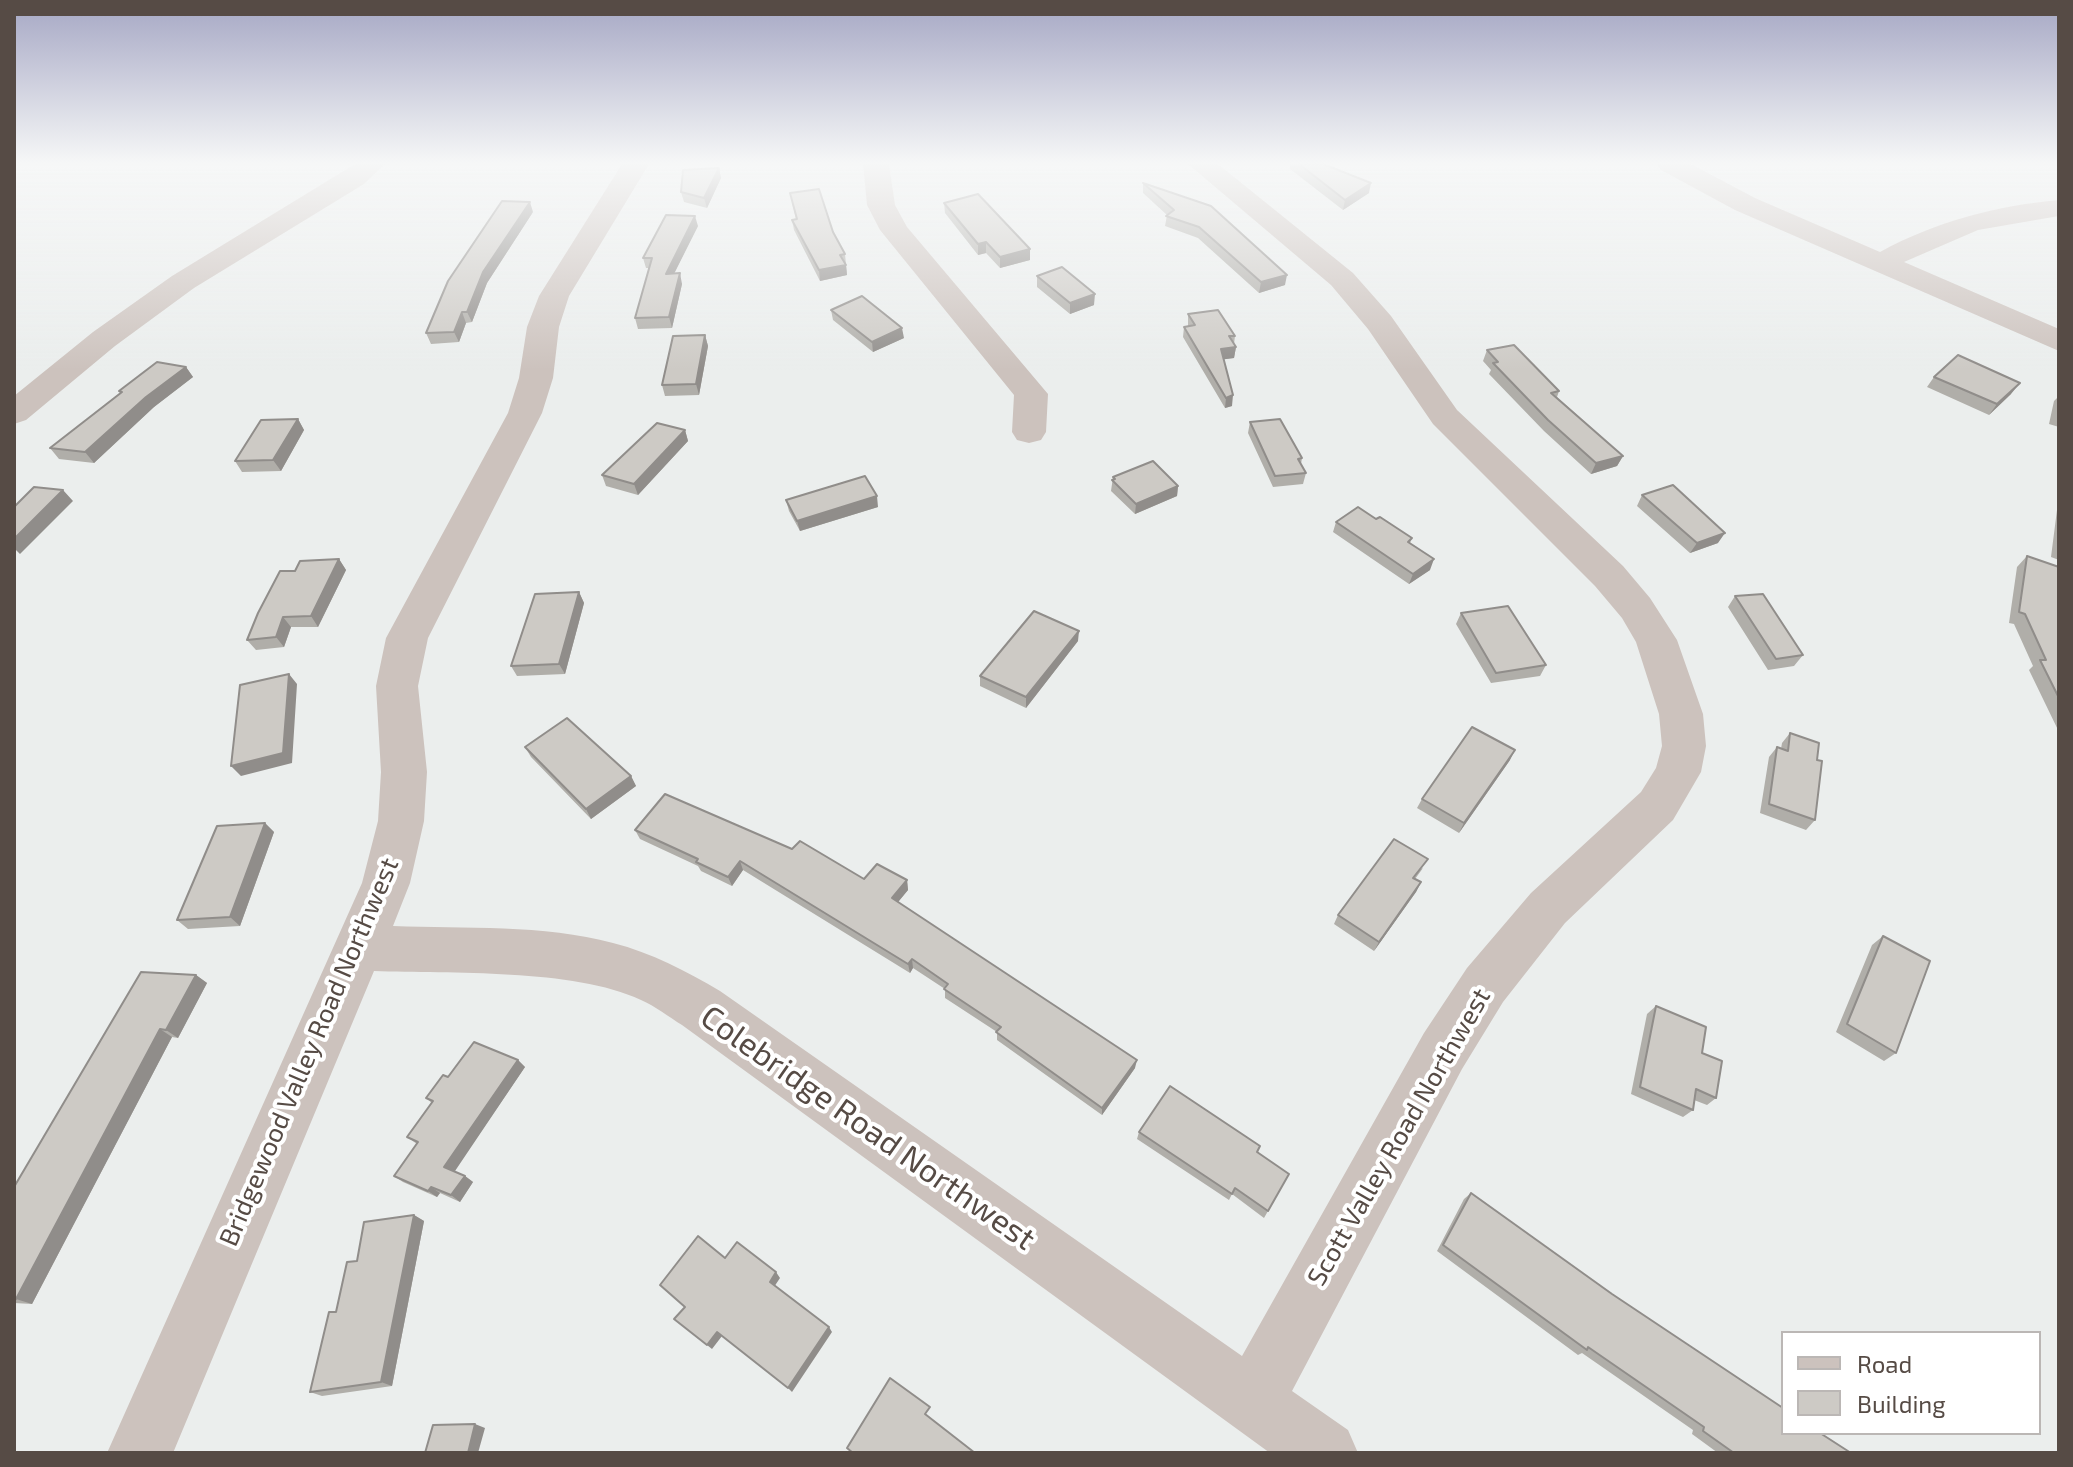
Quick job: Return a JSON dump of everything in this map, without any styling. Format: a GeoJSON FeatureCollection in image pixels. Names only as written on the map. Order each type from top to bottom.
{"type":"FeatureCollection","features":[{"type":"Feature","properties":{"kind":"street"},"geometry":{"type":"LineString","coordinates":[[14,413],[104,339],[183,282],[265,232]]}},
{"type":"Feature","properties":{"kind":"street","name":"Bridgewood Valley Road Northwest"},"geometry":{"type":"LineString","coordinates":[[140,1453],[386,883],[401,821],[404,772],[397,686],[407,638],[525,413],[536,378],[543,327],[554,296],[593,232]]}},
{"type":"Feature","properties":{"kind":"street"},"geometry":{"type":"LineString","coordinates":[[896,232],[1031,394],[1029,432]]}},
{"type":"Feature","properties":{"kind":"street","name":"Scott Valley Road Northwest"},"geometry":{"type":"LineString","coordinates":[[1252,1401],[1443,1051],[1485,985],[1548,908],[1657,806],[1678,772],[1684,746],[1681,714],[1656,640],[1636,608],[1609,576],[1445,417],[1380,323],[1342,279],[1285,232]]}},
{"type":"Feature","properties":{"kind":"street"},"geometry":{"type":"LineString","coordinates":[[1813,232],[2059,341]]}},
{"type":"Feature","properties":{"kind":"street"},"geometry":{"type":"LineString","coordinates":[[1883,262],[1939,232]]}},
{"type":"Feature","properties":{"kind":"street","name":"Colebridge Road Northwest"},"geometry":{"type":"LineString","coordinates":[[357,947],[566,956],[614,966],[660,983],[701,1008],[1325,1453]]}},
{"type":"Feature","properties":{"kind":"building"},"geometry":{"type":"Polygon","coordinates":[[[481,232],[510,232],[483,272],[467,312],[462,312],[454,332],[426,333],[448,281],[481,232]]]}},
{"type":"Feature","properties":{"kind":"building"},"geometry":{"type":"Polygon","coordinates":[[[657,232],[687,232],[666,274],[680,273],[669,317],[635,318],[652,258],[643,258],[657,232]]]}},
{"type":"Feature","properties":{"kind":"building"},"geometry":{"type":"Polygon","coordinates":[[[799,232],[833,232],[845,254],[840,255],[846,265],[819,270],[799,232]]]}},
{"type":"Feature","properties":{"kind":"building"},"geometry":{"type":"Polygon","coordinates":[[[968,232],[1014,232],[1030,249],[1000,257],[986,242],[978,244],[968,232]]]}},
{"type":"Feature","properties":{"kind":"building"},"geometry":{"type":"Polygon","coordinates":[[[1205,232],[1240,232],[1287,275],[1261,282],[1205,232]]]}},
{"type":"Feature","properties":{"kind":"building"},"geometry":{"type":"Polygon","coordinates":[[[1062,267],[1095,294],[1070,303],[1037,276],[1062,267]]]}},
{"type":"Feature","properties":{"kind":"building"},"geometry":{"type":"Polygon","coordinates":[[[862,296],[902,328],[872,342],[831,310],[862,296]]]}},
{"type":"Feature","properties":{"kind":"building"},"geometry":{"type":"Polygon","coordinates":[[[1218,310],[1235,336],[1229,336],[1236,347],[1221,349],[1233,395],[1226,398],[1184,327],[1195,325],[1188,314],[1218,310]]]}},
{"type":"Feature","properties":{"kind":"building"},"geometry":{"type":"Polygon","coordinates":[[[705,335],[696,384],[662,385],[673,336],[705,335]]]}},
{"type":"Feature","properties":{"kind":"building"},"geometry":{"type":"Polygon","coordinates":[[[1514,345],[1559,391],[1551,393],[1623,456],[1596,463],[1548,420],[1493,363],[1498,362],[1487,350],[1514,345]]]}},
{"type":"Feature","properties":{"kind":"building"},"geometry":{"type":"Polygon","coordinates":[[[1958,355],[2020,383],[1997,404],[1934,377],[1958,355]]]}},
{"type":"Feature","properties":{"kind":"building"},"geometry":{"type":"Polygon","coordinates":[[[157,362],[186,367],[146,397],[85,452],[50,448],[122,392],[119,391],[157,362]]]}},
{"type":"Feature","properties":{"kind":"building"},"geometry":{"type":"Polygon","coordinates":[[[298,419],[273,460],[235,461],[261,420],[298,419]]]}},
{"type":"Feature","properties":{"kind":"building"},"geometry":{"type":"Polygon","coordinates":[[[1280,419],[1302,458],[1298,459],[1306,473],[1275,476],[1250,422],[1280,419]]]}},
{"type":"Feature","properties":{"kind":"building"},"geometry":{"type":"Polygon","coordinates":[[[657,423],[685,430],[634,484],[602,475],[657,423]]]}},
{"type":"Feature","properties":{"kind":"building"},"geometry":{"type":"Polygon","coordinates":[[[1153,461],[1178,486],[1136,504],[1112,480],[1115,479],[1113,477],[1153,461]]]}},
{"type":"Feature","properties":{"kind":"building"},"geometry":{"type":"Polygon","coordinates":[[[865,476],[877,496],[797,521],[786,500],[865,476]]]}},
{"type":"Feature","properties":{"kind":"building"},"geometry":{"type":"Polygon","coordinates":[[[1673,485],[1725,533],[1697,543],[1642,495],[1673,485]]]}},
{"type":"Feature","properties":{"kind":"building"},"geometry":{"type":"Polygon","coordinates":[[[34,487],[63,490],[14,539],[14,507],[34,487]]]}},
{"type":"Feature","properties":{"kind":"building"},"geometry":{"type":"Polygon","coordinates":[[[1358,507],[1412,538],[1408,542],[1434,559],[1413,574],[1336,522],[1358,507]]]}},
{"type":"Feature","properties":{"kind":"building"},"geometry":{"type":"Polygon","coordinates":[[[2027,556],[2059,567],[2059,698],[2040,660],[2046,660],[2025,614],[2019,612],[2027,556]]]}},
{"type":"Feature","properties":{"kind":"building"},"geometry":{"type":"Polygon","coordinates":[[[339,559],[311,616],[283,617],[276,637],[247,640],[280,571],[295,571],[300,561],[339,559]]]}},
{"type":"Feature","properties":{"kind":"building"},"geometry":{"type":"Polygon","coordinates":[[[579,592],[559,664],[511,666],[535,594],[579,592]]]}},
{"type":"Feature","properties":{"kind":"building"},"geometry":{"type":"Polygon","coordinates":[[[1763,594],[1803,655],[1776,659],[1735,596],[1763,594]]]}},
{"type":"Feature","properties":{"kind":"building"},"geometry":{"type":"Polygon","coordinates":[[[1508,606],[1546,665],[1496,673],[1461,613],[1508,606]]]}},
{"type":"Feature","properties":{"kind":"building"},"geometry":{"type":"Polygon","coordinates":[[[1034,611],[1079,631],[1026,697],[980,676],[1034,611]]]}},
{"type":"Feature","properties":{"kind":"building"},"geometry":{"type":"Polygon","coordinates":[[[289,674],[283,753],[231,766],[240,685],[289,674]]]}},
{"type":"Feature","properties":{"kind":"building"},"geometry":{"type":"Polygon","coordinates":[[[567,718],[631,776],[586,809],[525,747],[567,718]]]}},
{"type":"Feature","properties":{"kind":"building"},"geometry":{"type":"Polygon","coordinates":[[[1472,727],[1515,750],[1464,823],[1422,799],[1472,727]]]}},
{"type":"Feature","properties":{"kind":"building"},"geometry":{"type":"Polygon","coordinates":[[[1790,733],[1819,743],[1817,760],[1822,761],[1815,820],[1769,804],[1777,747],[1788,751],[1790,733]]]}},
{"type":"Feature","properties":{"kind":"building"},"geometry":{"type":"Polygon","coordinates":[[[665,794],[792,849],[800,841],[864,879],[877,864],[907,880],[892,898],[1137,1060],[1102,1108],[996,1032],[1001,1027],[944,989],[948,984],[912,959],[908,964],[740,861],[728,877],[696,862],[698,859],[635,830],[665,794]]]}},
{"type":"Feature","properties":{"kind":"building"},"geometry":{"type":"Polygon","coordinates":[[[265,823],[230,917],[177,920],[217,826],[265,823]]]}},
{"type":"Feature","properties":{"kind":"building"},"geometry":{"type":"Polygon","coordinates":[[[1394,839],[1428,859],[1413,878],[1421,882],[1379,942],[1338,915],[1394,839]]]}},
{"type":"Feature","properties":{"kind":"building"},"geometry":{"type":"Polygon","coordinates":[[[1883,936],[1930,961],[1896,1053],[1847,1024],[1883,936]]]}},
{"type":"Feature","properties":{"kind":"building"},"geometry":{"type":"Polygon","coordinates":[[[141,972],[196,975],[166,1030],[160,1029],[14,1299],[14,1187],[141,972]]]}},
{"type":"Feature","properties":{"kind":"building"},"geometry":{"type":"Polygon","coordinates":[[[1656,1006],[1706,1027],[1702,1053],[1722,1061],[1716,1098],[1696,1089],[1693,1110],[1640,1087],[1656,1006]]]}},
{"type":"Feature","properties":{"kind":"building"},"geometry":{"type":"Polygon","coordinates":[[[474,1042],[518,1060],[444,1167],[465,1176],[451,1195],[431,1187],[428,1191],[394,1176],[418,1142],[407,1137],[433,1101],[426,1098],[443,1075],[448,1077],[474,1042]]]}},
{"type":"Feature","properties":{"kind":"building"},"geometry":{"type":"Polygon","coordinates":[[[1170,1086],[1260,1146],[1257,1152],[1289,1174],[1268,1211],[1235,1188],[1232,1194],[1139,1132],[1170,1086]]]}},
{"type":"Feature","properties":{"kind":"building"},"geometry":{"type":"Polygon","coordinates":[[[1471,1193],[1612,1294],[1781,1407],[1781,1435],[1823,1435],[1851,1453],[1734,1453],[1703,1431],[1704,1427],[1588,1347],[1587,1350],[1443,1245],[1471,1193]]]}},
{"type":"Feature","properties":{"kind":"building"},"geometry":{"type":"Polygon","coordinates":[[[414,1215],[381,1382],[310,1392],[329,1312],[336,1312],[347,1262],[357,1261],[364,1222],[414,1215]]]}},
{"type":"Feature","properties":{"kind":"building"},"geometry":{"type":"Polygon","coordinates":[[[698,1236],[725,1258],[737,1242],[776,1272],[770,1282],[829,1327],[788,1388],[717,1332],[707,1345],[674,1319],[685,1307],[660,1285],[698,1236]]]}},
{"type":"Feature","properties":{"kind":"building"},"geometry":{"type":"Polygon","coordinates":[[[890,1378],[930,1407],[925,1414],[975,1453],[853,1453],[847,1448],[890,1378]]]}},
{"type":"Feature","properties":{"kind":"building"},"geometry":{"type":"Polygon","coordinates":[[[475,1424],[468,1453],[425,1453],[433,1425],[475,1424]]]}}]}
